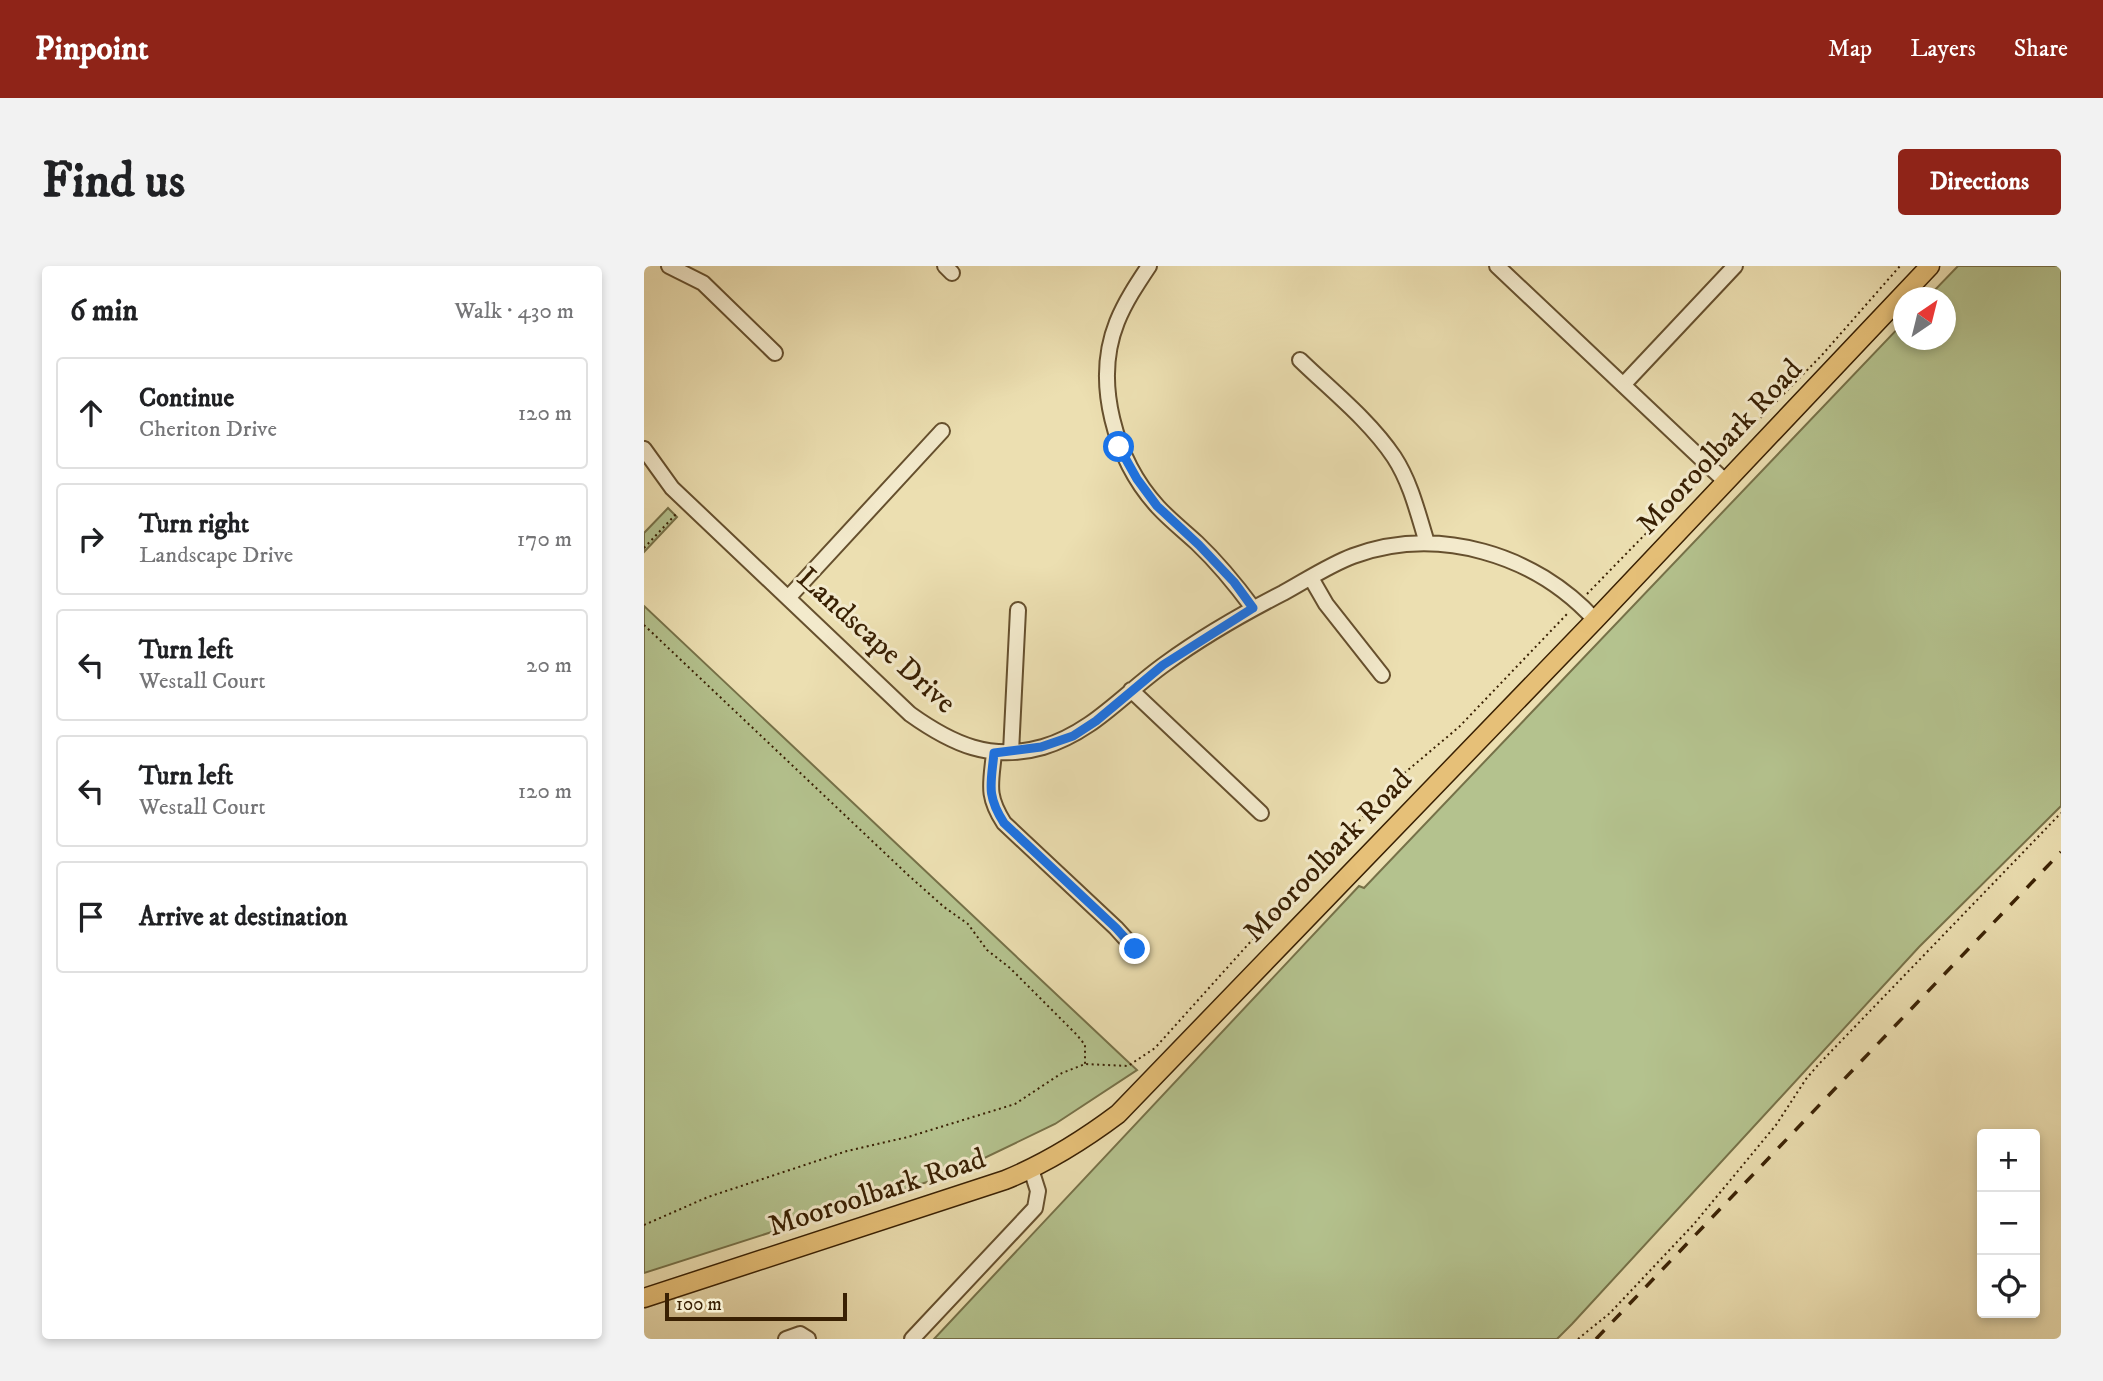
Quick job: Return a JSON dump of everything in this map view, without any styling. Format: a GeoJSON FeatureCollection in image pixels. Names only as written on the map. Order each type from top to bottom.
{"type":"FeatureCollection","features":[{"type":"Feature","properties":{"kind":"main road","name":"Mooroolbark Road"},"geometry":{"type":"LineString","coordinates":[[644,1298],[955,1198],[1031,1169],[1086,1138],[1118,1114],[1595,620],[1930,266]]}},
{"type":"Feature","properties":{"kind":"street"},"geometry":{"type":"LineString","coordinates":[[669,266],[703,283],[775,353]]}},
{"type":"Feature","properties":{"kind":"street"},"geometry":{"type":"LineString","coordinates":[[1149,266],[1133,289],[1116,324],[1108,364],[1109,407],[1119,447],[1137,479],[1157,506],[1208,554],[1253,608]]}},
{"type":"Feature","properties":{"kind":"street"},"geometry":{"type":"LineString","coordinates":[[1497,266],[1726,482]]}},
{"type":"Feature","properties":{"kind":"street"},"geometry":{"type":"LineString","coordinates":[[1623,385],[1735,266]]}},
{"type":"Feature","properties":{"kind":"street"},"geometry":{"type":"LineString","coordinates":[[1300,360],[1368,425],[1395,458],[1413,496],[1427,543]]}},
{"type":"Feature","properties":{"kind":"street"},"geometry":{"type":"LineString","coordinates":[[788,598],[942,431]]}},
{"type":"Feature","properties":{"kind":"street","name":"Landscape Drive"},"geometry":{"type":"LineString","coordinates":[[644,449],[672,488],[910,714],[938,734],[970,748],[994,753],[1041,747],[1073,736],[1192,645],[1253,608],[1353,556],[1392,547],[1427,543],[1463,546],[1503,556],[1540,574],[1579,603],[1595,620]]}},
{"type":"Feature","properties":{"kind":"street"},"geometry":{"type":"LineString","coordinates":[[1311,578],[1325,604],[1382,675]]}},
{"type":"Feature","properties":{"kind":"street"},"geometry":{"type":"LineString","coordinates":[[1011,752],[1018,610]]}},
{"type":"Feature","properties":{"kind":"street"},"geometry":{"type":"LineString","coordinates":[[1131,691],[1261,813]]}},
{"type":"Feature","properties":{"kind":"street"},"geometry":{"type":"LineString","coordinates":[[994,753],[991,790],[993,806],[1004,823],[1135,949]]}},
{"type":"Feature","properties":{"kind":"street"},"geometry":{"type":"LineString","coordinates":[[912,1339],[1035,1208],[1038,1191],[1031,1169]]}},
{"type":"Feature","properties":{"kind":"street"},"geometry":{"type":"LineString","coordinates":[[786,1339],[800,1334],[808,1339]]}},
{"type":"Feature","properties":{"kind":"path"},"geometry":{"type":"LineString","coordinates":[[644,1225],[708,1197],[847,1150],[908,1137],[1015,1104],[1062,1073],[1085,1064],[1128,1066],[1155,1048],[1395,781],[1459,727],[1822,355],[1900,266]]}},
{"type":"Feature","properties":{"kind":"path"},"geometry":{"type":"LineString","coordinates":[[644,548],[687,502]]}},
{"type":"Feature","properties":{"kind":"path"},"geometry":{"type":"LineString","coordinates":[[644,625],[907,874],[968,924],[987,950],[1010,968],[1077,1035],[1085,1045],[1085,1064]]}},
{"type":"Feature","properties":{"kind":"path"},"geometry":{"type":"LineString","coordinates":[[1578,1339],[1610,1313],[1694,1224],[1776,1125],[1818,1065],[2061,813]]}},
{"type":"Feature","properties":{"kind":"green space"},"geometry":{"type":"Polygon","coordinates":[[[1958,266],[2061,266],[2061,806],[1919,947],[1572,1324],[1557,1339],[934,1339],[1359,886],[1364,888],[1893,333],[1893,350],[1956,350],[1956,287],[1938,287],[1958,266]]]}},
{"type":"Feature","properties":{"kind":"green space"},"geometry":{"type":"Polygon","coordinates":[[[668,508],[677,517],[644,552],[644,533],[668,508]]]}},
{"type":"Feature","properties":{"kind":"green space"},"geometry":{"type":"Polygon","coordinates":[[[644,606],[1137,1070],[1055,1124],[949,1175],[644,1273],[644,606]]]}},
{"type":"Feature","properties":{"kind":"railway"},"geometry":{"type":"LineString","coordinates":[[1596,1339],[2061,852]]}},
{"type":"Feature","properties":{"kind":"route"},"geometry":{"type":"LineString","coordinates":[[1119,447],[1137,479],[1157,506],[1234,582],[1253,608],[1163,665],[1096,721],[1073,736],[1041,747],[994,753],[991,790],[993,806],[1004,823],[1135,949]]}}]}
